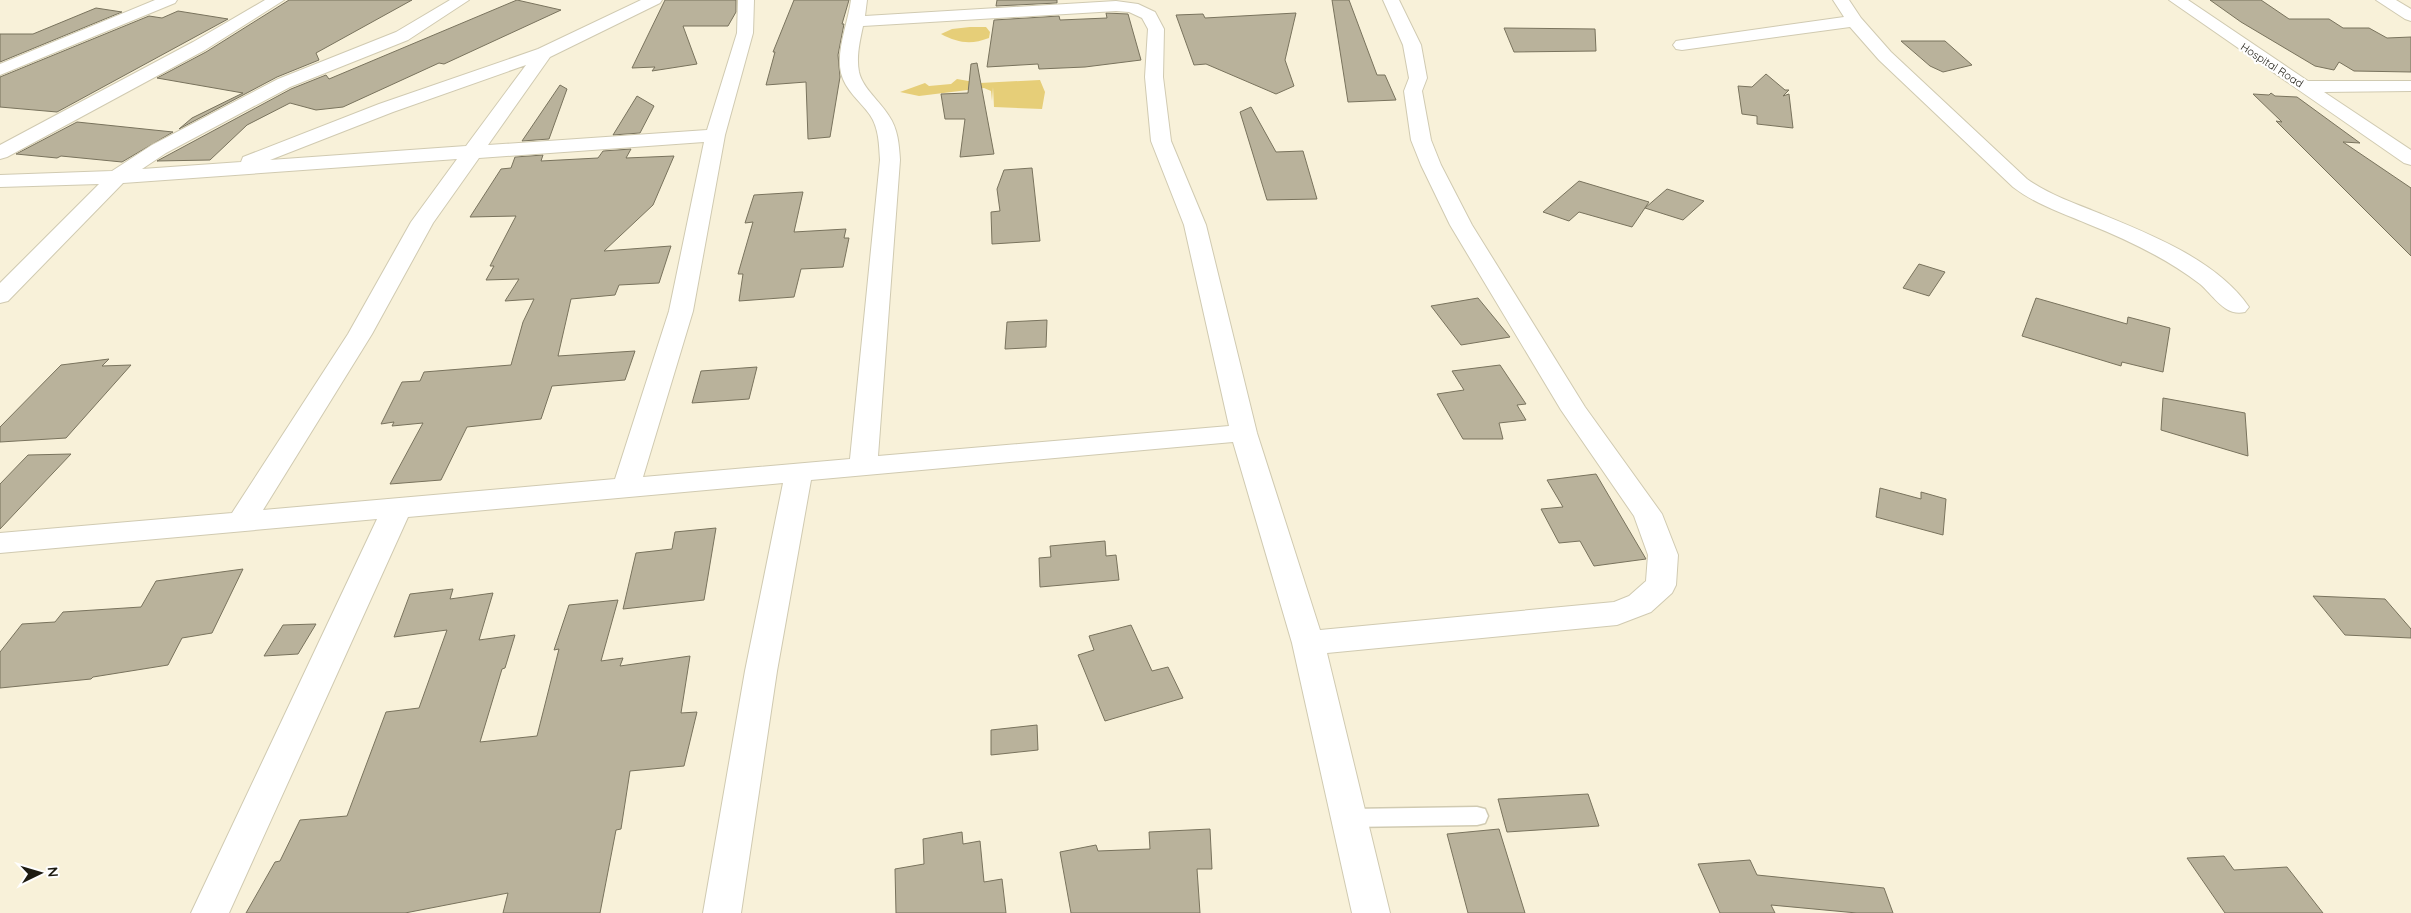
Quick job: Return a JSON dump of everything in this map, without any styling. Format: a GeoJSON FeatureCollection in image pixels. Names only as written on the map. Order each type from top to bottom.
{"type":"FeatureCollection","features":[{"type":"Feature","properties":{"kind":"street"},"geometry":{"type":"LineString","coordinates":[[0,70],[169,0]]}},
{"type":"Feature","properties":{"kind":"street"},"geometry":{"type":"LineString","coordinates":[[0,153],[199,46],[276,0]]}},
{"type":"Feature","properties":{"kind":"street"},"geometry":{"type":"LineString","coordinates":[[0,296],[117,177],[184,135],[284,83],[402,36],[461,0]]}},
{"type":"Feature","properties":{"kind":"street"},"geometry":{"type":"LineString","coordinates":[[230,170],[342,124],[544,53],[654,0]]}},
{"type":"Feature","properties":{"kind":"street"},"geometry":{"type":"LineString","coordinates":[[626,488],[681,311],[715,136],[745,33],[746,0]]}},
{"type":"Feature","properties":{"kind":"street"},"geometry":{"type":"LineString","coordinates":[[1308,643],[1617,613],[1640,604],[1661,585],[1663,555],[1648,514],[1569,402],[1461,225],[1431,165],[1421,140],[1413,91],[1418,78],[1412,46],[1391,0]]}},
{"type":"Feature","properties":{"kind":"street"},"geometry":{"type":"LineString","coordinates":[[1842,0],[1854,22],[1897,68],[2020,183],[2035,194],[2161,249],[2210,279],[2237,307]]}},
{"type":"Feature","properties":{"kind":"street","name":"Hospital Road"},"geometry":{"type":"LineString","coordinates":[[2177,0],[2304,87],[2411,86]]}},
{"type":"Feature","properties":{"kind":"street"},"geometry":{"type":"LineString","coordinates":[[2384,0],[2411,16]]}},
{"type":"Feature","properties":{"kind":"street"},"geometry":{"type":"LineString","coordinates":[[863,466],[881,281],[890,160],[889,140],[880,116],[854,85],[850,72],[848,60],[858,10],[1116,6],[1132,8],[1149,15],[1156,29],[1154,77],[1161,141],[1195,225],[1244,434],[1308,643],[1372,913]]}},
{"type":"Feature","properties":{"kind":"street"},"geometry":{"type":"LineString","coordinates":[[1682,45],[1854,22]]}},
{"type":"Feature","properties":{"kind":"street"},"geometry":{"type":"LineString","coordinates":[[240,524],[360,334],[422,222],[544,53]]}},
{"type":"Feature","properties":{"kind":"street"},"geometry":{"type":"LineString","coordinates":[[2304,87],[2411,159]]}},
{"type":"Feature","properties":{"kind":"street"},"geometry":{"type":"LineString","coordinates":[[0,181],[117,177],[230,170],[474,151],[715,136]]}},
{"type":"Feature","properties":{"kind":"street"},"geometry":{"type":"LineString","coordinates":[[0,543],[240,524],[863,466],[1244,434]]}},
{"type":"Feature","properties":{"kind":"street"},"geometry":{"type":"LineString","coordinates":[[722,913],[761,671],[799,472]]}},
{"type":"Feature","properties":{"kind":"street"},"geometry":{"type":"LineString","coordinates":[[210,913],[397,508]]}},
{"type":"Feature","properties":{"kind":"lane"},"geometry":{"type":"LineString","coordinates":[[1350,818],[1478,816]]}},
{"type":"Feature","properties":{"kind":"shaded area"},"geometry":{"type":"Polygon","coordinates":[[[986,27],[990,32],[989,38],[976,42],[965,42],[941,34],[952,29],[986,27]]]}},
{"type":"Feature","properties":{"kind":"shaded area"},"geometry":{"type":"Polygon","coordinates":[[[957,79],[980,83],[1040,80],[1045,92],[1042,109],[994,107],[993,87],[992,101],[991,91],[984,88],[919,96],[900,92],[925,83],[929,86],[951,84],[957,79]]]}},
{"type":"Feature","properties":{"kind":"building"},"geometry":{"type":"Polygon","coordinates":[[[289,0],[412,0],[316,53],[319,60],[277,77],[179,129],[192,118],[243,93],[157,78],[206,52],[289,0]]]}},
{"type":"Feature","properties":{"kind":"building"},"geometry":{"type":"Polygon","coordinates":[[[517,0],[561,10],[444,64],[439,63],[343,107],[316,110],[290,103],[247,125],[210,160],[157,161],[291,89],[326,75],[329,79],[517,0]]]}},
{"type":"Feature","properties":{"kind":"building"},"geometry":{"type":"Polygon","coordinates":[[[665,0],[736,0],[736,12],[728,26],[683,26],[697,64],[652,71],[655,67],[632,68],[665,0]]]}},
{"type":"Feature","properties":{"kind":"building"},"geometry":{"type":"Polygon","coordinates":[[[794,0],[849,0],[842,24],[844,24],[838,55],[840,77],[830,137],[808,139],[806,82],[766,85],[775,52],[773,52],[794,0]]]}},
{"type":"Feature","properties":{"kind":"building"},"geometry":{"type":"Polygon","coordinates":[[[997,0],[1057,0],[1057,3],[996,6],[997,0]]]}},
{"type":"Feature","properties":{"kind":"building"},"geometry":{"type":"Polygon","coordinates":[[[1332,0],[1349,0],[1377,75],[1385,75],[1396,100],[1348,102],[1332,0]]]}},
{"type":"Feature","properties":{"kind":"building"},"geometry":{"type":"Polygon","coordinates":[[[2210,0],[2261,0],[2289,19],[2329,19],[2343,28],[2369,28],[2387,38],[2411,37],[2411,72],[2354,71],[2339,62],[2334,70],[2315,66],[2241,22],[2210,0]]]}},
{"type":"Feature","properties":{"kind":"building"},"geometry":{"type":"Polygon","coordinates":[[[96,8],[122,12],[0,62],[0,34],[33,34],[96,8]]]}},
{"type":"Feature","properties":{"kind":"building"},"geometry":{"type":"Polygon","coordinates":[[[178,11],[228,19],[57,112],[0,107],[0,77],[149,16],[162,18],[178,11]]]}},
{"type":"Feature","properties":{"kind":"building"},"geometry":{"type":"Polygon","coordinates":[[[1106,13],[1128,14],[1141,60],[1085,67],[1039,69],[1038,64],[987,67],[994,20],[1059,16],[1060,20],[1107,18],[1106,13]]]}},
{"type":"Feature","properties":{"kind":"building"},"geometry":{"type":"Polygon","coordinates":[[[1296,13],[1285,60],[1294,86],[1276,94],[1206,64],[1194,65],[1176,15],[1203,14],[1205,18],[1296,13]]]}},
{"type":"Feature","properties":{"kind":"building"},"geometry":{"type":"Polygon","coordinates":[[[1504,28],[1595,29],[1596,51],[1514,52],[1504,28]]]}},
{"type":"Feature","properties":{"kind":"building"},"geometry":{"type":"Polygon","coordinates":[[[1901,41],[1945,41],[1972,65],[1943,72],[1930,66],[1901,41]]]}},
{"type":"Feature","properties":{"kind":"building"},"geometry":{"type":"Polygon","coordinates":[[[977,63],[994,154],[960,157],[965,119],[945,119],[941,94],[968,93],[971,64],[977,63]]]}},
{"type":"Feature","properties":{"kind":"building"},"geometry":{"type":"Polygon","coordinates":[[[1766,74],[1785,90],[1789,90],[1783,96],[1789,94],[1793,128],[1757,124],[1757,116],[1742,114],[1738,86],[1752,87],[1766,74]]]}},
{"type":"Feature","properties":{"kind":"building"},"geometry":{"type":"Polygon","coordinates":[[[560,85],[567,89],[549,139],[522,141],[560,85]]]}},
{"type":"Feature","properties":{"kind":"building"},"geometry":{"type":"Polygon","coordinates":[[[2271,93],[2275,96],[2297,97],[2360,143],[2343,142],[2411,188],[2411,256],[2276,121],[2282,122],[2253,94],[2269,95],[2271,93]]]}},
{"type":"Feature","properties":{"kind":"building"},"geometry":{"type":"Polygon","coordinates":[[[637,96],[654,106],[640,133],[613,135],[637,96]]]}},
{"type":"Feature","properties":{"kind":"building"},"geometry":{"type":"Polygon","coordinates":[[[1251,107],[1276,152],[1303,151],[1317,199],[1267,200],[1240,112],[1251,107]]]}},
{"type":"Feature","properties":{"kind":"building"},"geometry":{"type":"Polygon","coordinates":[[[77,122],[173,132],[122,162],[16,154],[77,122]]]}},
{"type":"Feature","properties":{"kind":"building"},"geometry":{"type":"Polygon","coordinates":[[[631,149],[626,158],[674,156],[653,205],[604,251],[671,246],[659,283],[619,285],[615,295],[571,299],[558,356],[635,351],[625,380],[552,386],[541,419],[467,427],[441,480],[390,484],[423,423],[392,426],[394,422],[381,424],[402,382],[420,381],[424,372],[511,365],[523,322],[534,299],[505,301],[519,279],[486,280],[494,266],[490,266],[516,216],[470,217],[501,169],[511,168],[515,157],[543,155],[541,161],[598,158],[603,151],[631,149]]]}},
{"type":"Feature","properties":{"kind":"building"},"geometry":{"type":"Polygon","coordinates":[[[1032,168],[1040,241],[992,244],[991,212],[1000,211],[997,189],[1004,170],[1032,168]]]}},
{"type":"Feature","properties":{"kind":"building"},"geometry":{"type":"Polygon","coordinates":[[[1579,181],[1649,202],[1632,227],[1579,212],[1569,221],[1543,212],[1579,181]]]}},
{"type":"Feature","properties":{"kind":"building"},"geometry":{"type":"Polygon","coordinates":[[[1667,189],[1704,201],[1683,220],[1645,208],[1667,189]]]}},
{"type":"Feature","properties":{"kind":"building"},"geometry":{"type":"Polygon","coordinates":[[[803,192],[794,232],[846,229],[844,238],[849,238],[843,267],[801,269],[794,297],[739,301],[743,274],[738,274],[753,222],[745,223],[754,195],[803,192]]]}},
{"type":"Feature","properties":{"kind":"building"},"geometry":{"type":"Polygon","coordinates":[[[1919,264],[1945,272],[1929,296],[1903,288],[1919,264]]]}},
{"type":"Feature","properties":{"kind":"building"},"geometry":{"type":"Polygon","coordinates":[[[1478,298],[1510,337],[1461,345],[1431,306],[1478,298]]]}},
{"type":"Feature","properties":{"kind":"building"},"geometry":{"type":"Polygon","coordinates":[[[2036,298],[2127,324],[2128,317],[2170,328],[2163,372],[2122,362],[2121,366],[2022,336],[2036,298]]]}},
{"type":"Feature","properties":{"kind":"building"},"geometry":{"type":"Polygon","coordinates":[[[1047,320],[1046,347],[1005,349],[1007,322],[1047,320]]]}},
{"type":"Feature","properties":{"kind":"building"},"geometry":{"type":"Polygon","coordinates":[[[109,359],[102,366],[131,365],[66,438],[0,442],[0,427],[61,365],[109,359]]]}},
{"type":"Feature","properties":{"kind":"building"},"geometry":{"type":"Polygon","coordinates":[[[1500,365],[1526,404],[1517,405],[1526,420],[1499,423],[1503,439],[1463,439],[1437,394],[1464,390],[1452,371],[1500,365]]]}},
{"type":"Feature","properties":{"kind":"building"},"geometry":{"type":"Polygon","coordinates":[[[757,367],[749,399],[692,403],[701,371],[757,367]]]}},
{"type":"Feature","properties":{"kind":"building"},"geometry":{"type":"Polygon","coordinates":[[[2163,398],[2245,413],[2248,456],[2161,430],[2163,398]]]}},
{"type":"Feature","properties":{"kind":"building"},"geometry":{"type":"Polygon","coordinates":[[[71,454],[0,529],[0,484],[28,455],[71,454]]]}},
{"type":"Feature","properties":{"kind":"building"},"geometry":{"type":"Polygon","coordinates":[[[1596,474],[1646,559],[1594,566],[1580,541],[1559,543],[1541,509],[1563,507],[1547,480],[1596,474]]]}},
{"type":"Feature","properties":{"kind":"building"},"geometry":{"type":"Polygon","coordinates":[[[1880,488],[1921,499],[1921,492],[1946,499],[1943,535],[1876,517],[1880,488]]]}},
{"type":"Feature","properties":{"kind":"building"},"geometry":{"type":"Polygon","coordinates":[[[716,528],[704,600],[623,609],[636,553],[672,549],[675,532],[716,528]]]}},
{"type":"Feature","properties":{"kind":"building"},"geometry":{"type":"Polygon","coordinates":[[[1105,541],[1106,556],[1116,555],[1119,580],[1040,587],[1039,558],[1051,557],[1050,546],[1105,541]]]}},
{"type":"Feature","properties":{"kind":"building"},"geometry":{"type":"Polygon","coordinates":[[[243,569],[212,633],[182,638],[168,665],[93,677],[91,679],[0,688],[0,652],[22,624],[55,622],[63,612],[141,607],[156,581],[243,569]]]}},
{"type":"Feature","properties":{"kind":"building"},"geometry":{"type":"Polygon","coordinates":[[[453,589],[450,599],[493,593],[479,640],[515,635],[505,668],[502,669],[480,742],[537,736],[559,649],[554,650],[569,605],[618,600],[601,661],[623,658],[620,666],[690,656],[681,713],[697,712],[684,766],[630,771],[621,829],[616,830],[600,913],[503,913],[508,893],[405,913],[246,913],[275,862],[280,861],[300,820],[347,816],[386,712],[419,708],[447,630],[394,637],[410,594],[453,589]]]}},
{"type":"Feature","properties":{"kind":"building"},"geometry":{"type":"Polygon","coordinates":[[[2313,596],[2385,599],[2411,629],[2411,638],[2345,635],[2313,596]]]}},
{"type":"Feature","properties":{"kind":"building"},"geometry":{"type":"Polygon","coordinates":[[[316,624],[298,654],[264,656],[283,625],[316,624]]]}},
{"type":"Feature","properties":{"kind":"building"},"geometry":{"type":"Polygon","coordinates":[[[1131,625],[1152,671],[1168,667],[1183,698],[1105,721],[1078,655],[1094,650],[1089,636],[1131,625]]]}},
{"type":"Feature","properties":{"kind":"building"},"geometry":{"type":"Polygon","coordinates":[[[1037,725],[1038,750],[991,755],[991,730],[1037,725]]]}},
{"type":"Feature","properties":{"kind":"building"},"geometry":{"type":"Polygon","coordinates":[[[1588,794],[1599,826],[1507,832],[1498,799],[1588,794]]]}},
{"type":"Feature","properties":{"kind":"building"},"geometry":{"type":"Polygon","coordinates":[[[1210,829],[1212,869],[1197,869],[1200,913],[1071,913],[1060,852],[1096,845],[1098,851],[1150,849],[1149,832],[1210,829]]]}},
{"type":"Feature","properties":{"kind":"building"},"geometry":{"type":"Polygon","coordinates":[[[1499,829],[1525,913],[1468,913],[1447,834],[1499,829]]]}},
{"type":"Feature","properties":{"kind":"building"},"geometry":{"type":"Polygon","coordinates":[[[962,832],[963,844],[980,841],[984,882],[1002,879],[1006,913],[896,913],[895,869],[924,864],[923,839],[962,832]]]}},
{"type":"Feature","properties":{"kind":"building"},"geometry":{"type":"Polygon","coordinates":[[[2224,856],[2234,870],[2287,867],[2323,913],[2225,913],[2187,858],[2224,856]]]}},
{"type":"Feature","properties":{"kind":"building"},"geometry":{"type":"Polygon","coordinates":[[[1750,860],[1757,875],[1884,888],[1893,913],[1857,913],[1771,905],[1775,913],[1720,913],[1698,864],[1750,860]]]}}]}
